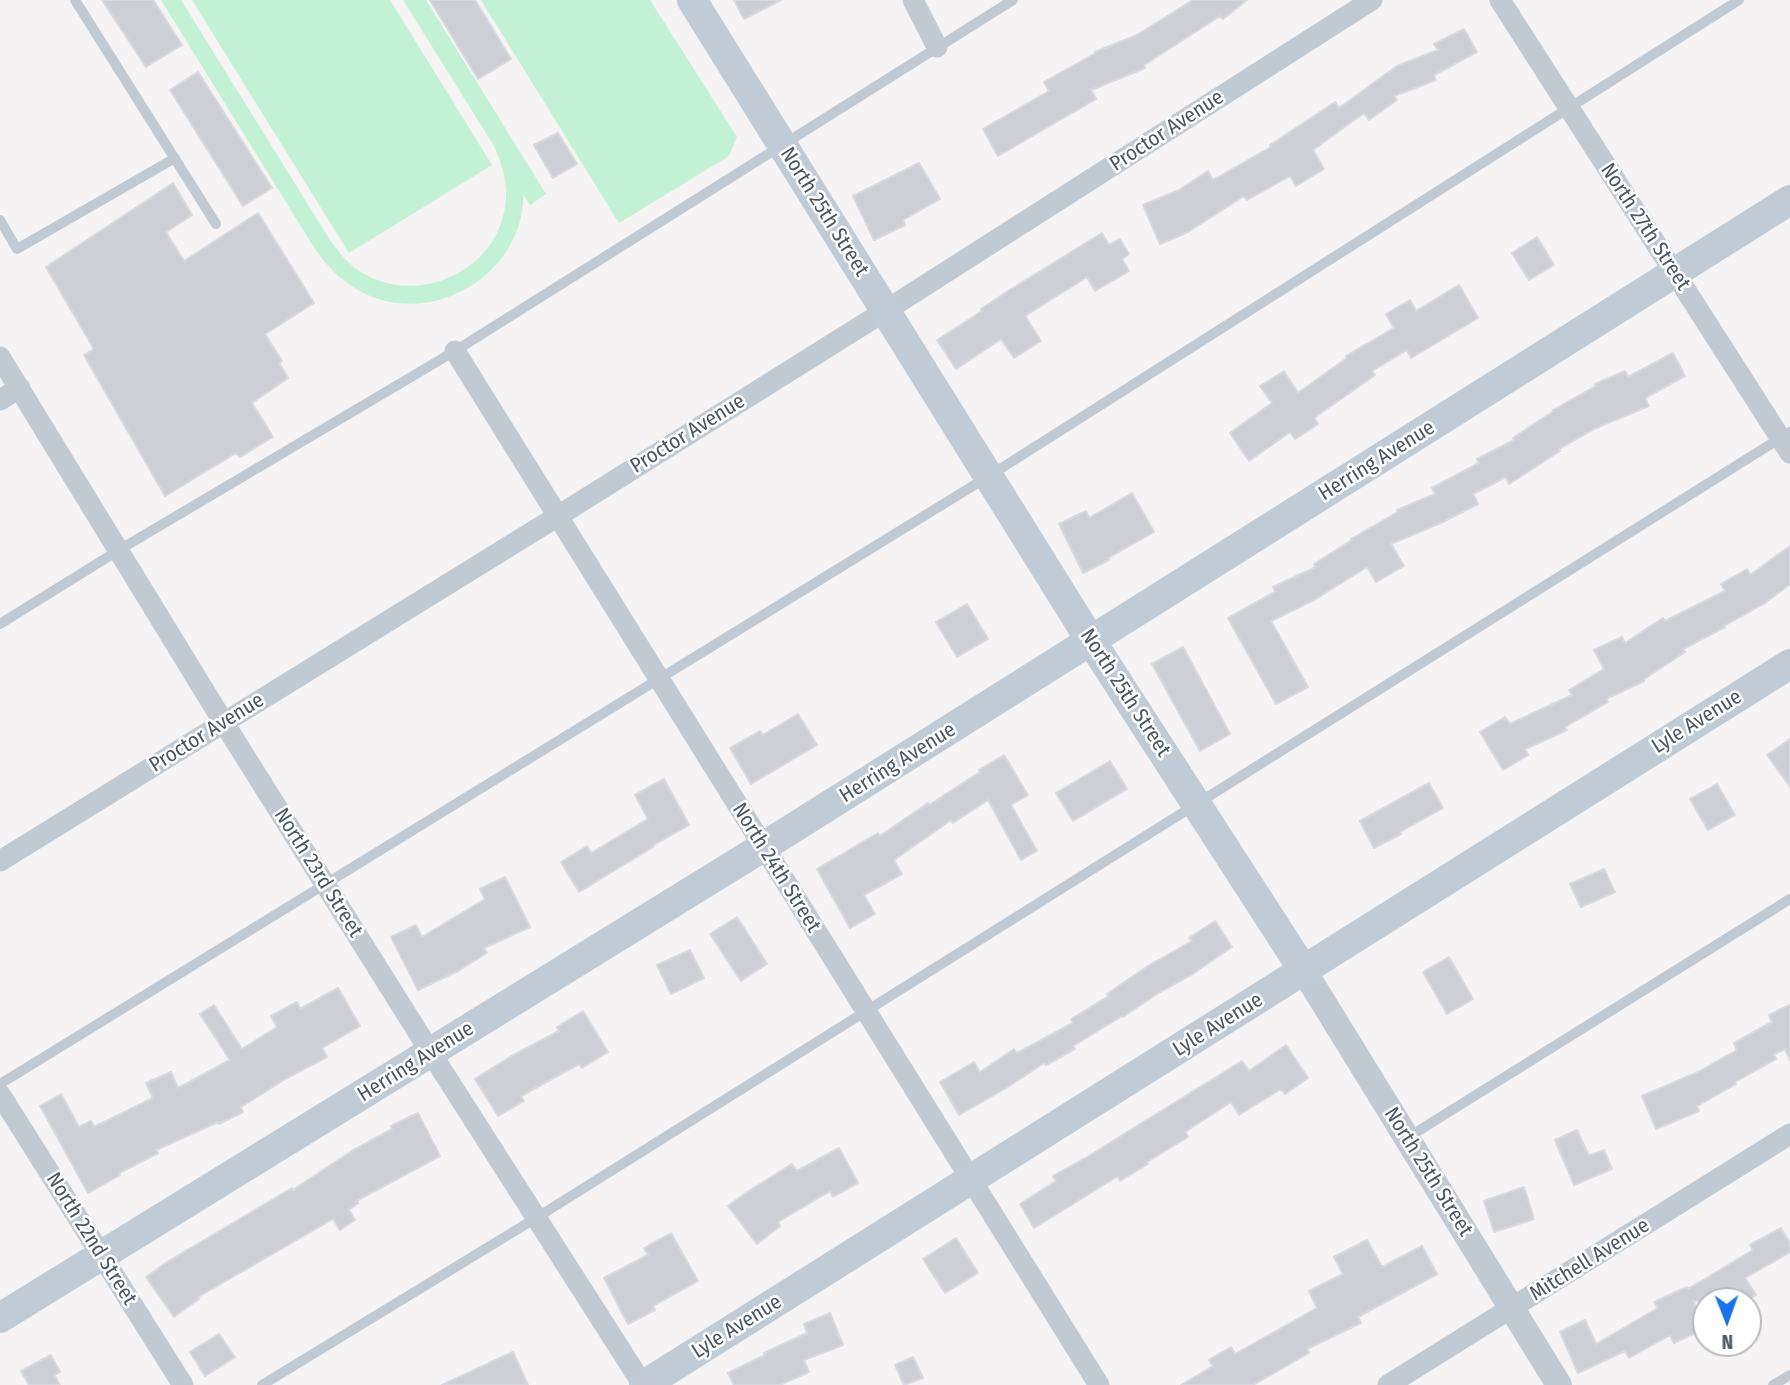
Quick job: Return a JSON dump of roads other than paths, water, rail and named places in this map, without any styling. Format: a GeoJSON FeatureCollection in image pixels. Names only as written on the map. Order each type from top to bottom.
{"type":"FeatureCollection","features":[{"type":"Feature","properties":{"kind":"main road","name":"North 25th Street"},"geometry":{"type":"LineString","coordinates":[[692,0],[1091,641],[1304,971]]}},
{"type":"Feature","properties":{"kind":"main road","name":"Herring Avenue"},"geometry":{"type":"LineString","coordinates":[[0,1318],[763,847],[1790,200]]}},
{"type":"Feature","properties":{"kind":"main road","name":"Lyle Avenue"},"geometry":{"type":"LineString","coordinates":[[644,1385],[1790,664]]}},
{"type":"Feature","properties":{"kind":"street"},"geometry":{"type":"LineString","coordinates":[[913,0],[937,47]]}},
{"type":"Feature","properties":{"kind":"street","name":"Proctor Avenue"},"geometry":{"type":"LineString","coordinates":[[0,861],[885,311],[1372,0]]}},
{"type":"Feature","properties":{"kind":"street","name":"North 27th Street"},"geometry":{"type":"LineString","coordinates":[[1500,0],[1675,274],[1787,441]]}},
{"type":"Feature","properties":{"kind":"street","name":"North 24th Street"},"geometry":{"type":"LineString","coordinates":[[455,351],[1099,1385]]}},
{"type":"Feature","properties":{"kind":"street","name":"North 23rd Street"},"geometry":{"type":"LineString","coordinates":[[0,357],[430,1053],[644,1385]]}},
{"type":"Feature","properties":{"kind":"street"},"geometry":{"type":"LineString","coordinates":[[0,400],[20,388]]}},
{"type":"Feature","properties":{"kind":"street","name":"North 25th Street"},"geometry":{"type":"LineString","coordinates":[[1304,971],[1559,1385]]}},
{"type":"Feature","properties":{"kind":"street","name":"North 22nd Street"},"geometry":{"type":"LineString","coordinates":[[0,1094],[183,1385]]}},
{"type":"Feature","properties":{"kind":"street","name":"Mitchell Avenue"},"geometry":{"type":"LineString","coordinates":[[1388,1385],[1790,1134]]}},
{"type":"Feature","properties":{"kind":"lane"},"geometry":{"type":"LineString","coordinates":[[75,0],[216,224]]}},
{"type":"Feature","properties":{"kind":"lane"},"geometry":{"type":"LineString","coordinates":[[0,624],[119,550],[455,351],[1013,0]]}},
{"type":"Feature","properties":{"kind":"lane"},"geometry":{"type":"LineString","coordinates":[[0,1084],[989,476],[1739,0]]}},
{"type":"Feature","properties":{"kind":"lane"},"geometry":{"type":"LineString","coordinates":[[0,220],[17,249],[175,158]]}},
{"type":"Feature","properties":{"kind":"lane"},"geometry":{"type":"LineString","coordinates":[[262,1385],[536,1218],[1196,803],[1787,441]]}},
{"type":"Feature","properties":{"kind":"lane"},"geometry":{"type":"LineString","coordinates":[[1407,1138],[1790,899]]}},
{"type":"Feature","properties":{"kind":"lane"},"geometry":{"type":"LineString","coordinates":[[1773,1385],[1790,1374]]}}]}
